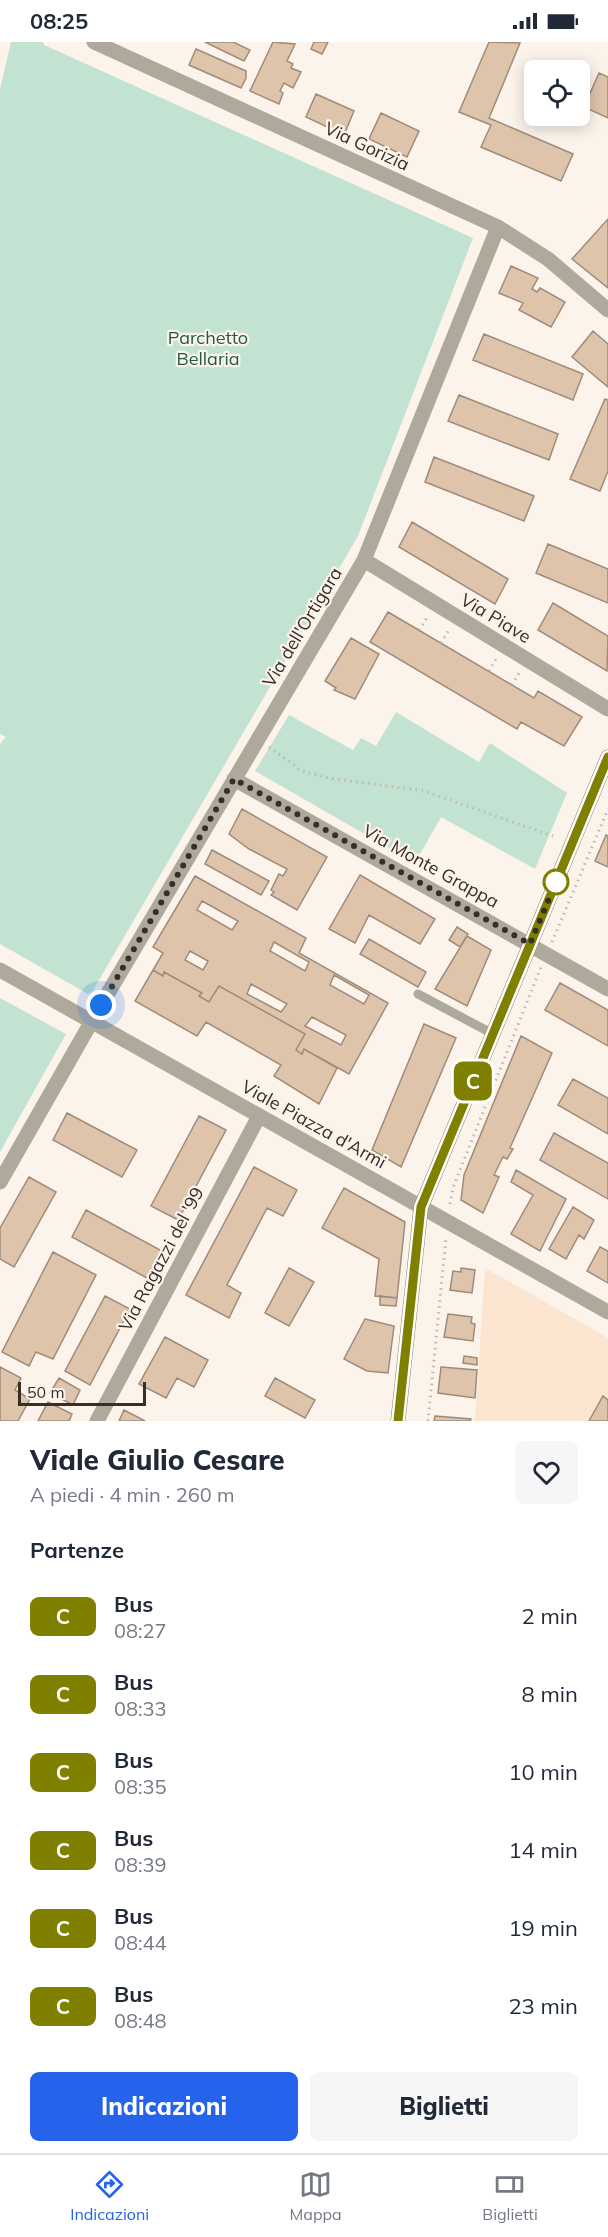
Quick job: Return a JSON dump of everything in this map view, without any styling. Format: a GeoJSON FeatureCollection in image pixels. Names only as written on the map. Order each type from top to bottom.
{"type":"FeatureCollection","features":[{"type":"Feature","properties":{"kind":"main road"},"geometry":{"type":"LineString","coordinates":[[398,1421],[421,1207],[608,757]]}},
{"type":"Feature","properties":{"kind":"street","name":"Via Gorizia"},"geometry":{"type":"LineString","coordinates":[[94,42],[498,228],[549,258],[608,310]]}},
{"type":"Feature","properties":{"kind":"street","name":"Via dell'Ortigara"},"geometry":{"type":"LineString","coordinates":[[0,1182],[364,560],[498,228]]}},
{"type":"Feature","properties":{"kind":"street","name":"Via Piave"},"geometry":{"type":"LineString","coordinates":[[364,560],[608,709]]}},
{"type":"Feature","properties":{"kind":"street","name":"Via Monte Grappa"},"geometry":{"type":"LineString","coordinates":[[234,779],[608,989]]}},
{"type":"Feature","properties":{"kind":"street","name":"Viale Piazza d'Armi"},"geometry":{"type":"LineString","coordinates":[[0,970],[608,1312]]}},
{"type":"Feature","properties":{"kind":"street","name":"Via Ragazzi del '99"},"geometry":{"type":"LineString","coordinates":[[97,1421],[259,1116]]}},
{"type":"Feature","properties":{"kind":"lane"},"geometry":{"type":"LineString","coordinates":[[418,994],[493,1034]]}},
{"type":"Feature","properties":{"kind":"path"},"geometry":{"type":"LineString","coordinates":[[419,630],[429,614]]}},
{"type":"Feature","properties":{"kind":"path"},"geometry":{"type":"LineString","coordinates":[[441,643],[450,627]]}},
{"type":"Feature","properties":{"kind":"path"},"geometry":{"type":"LineString","coordinates":[[489,671],[498,655]]}},
{"type":"Feature","properties":{"kind":"path"},"geometry":{"type":"LineString","coordinates":[[513,685],[522,669]]}},
{"type":"Feature","properties":{"kind":"path"},"geometry":{"type":"LineString","coordinates":[[269,747],[303,771],[329,778],[424,791],[553,836]]}},
{"type":"Feature","properties":{"kind":"path"},"geometry":{"type":"LineString","coordinates":[[553,939],[608,809]]}},
{"type":"Feature","properties":{"kind":"path"},"geometry":{"type":"LineString","coordinates":[[450,1203],[454,1185],[542,965]]}},
{"type":"Feature","properties":{"kind":"path"},"geometry":{"type":"LineString","coordinates":[[428,1421],[446,1239]]}},
{"type":"Feature","properties":{"kind":"shaded area"},"geometry":{"type":"Polygon","coordinates":[[[485,1268],[608,1338],[608,1421],[475,1421],[485,1268]]]}},
{"type":"Feature","properties":{"kind":"green space","name":"Parchetto Bellaria"},"geometry":{"type":"Polygon","coordinates":[[[11,42],[43,42],[44,45],[473,238],[358,536],[92,992],[88,994],[0,944],[0,744],[6,737],[0,734],[0,89],[11,42]]]}},
{"type":"Feature","properties":{"kind":"green space"},"geometry":{"type":"Polygon","coordinates":[[[396,712],[479,762],[490,743],[567,793],[535,869],[441,817],[415,863],[255,771],[289,715],[353,750],[361,738],[376,746],[396,712]]]}},
{"type":"Feature","properties":{"kind":"green space"},"geometry":{"type":"Polygon","coordinates":[[[0,998],[66,1034],[0,1152],[0,998]]]}},
{"type":"Feature","properties":{"kind":"building"},"geometry":{"type":"Polygon","coordinates":[[[205,42],[233,42],[250,50],[244,61],[205,42]]]}},
{"type":"Feature","properties":{"kind":"building"},"geometry":{"type":"Polygon","coordinates":[[[273,42],[295,44],[287,61],[293,64],[291,68],[301,72],[293,88],[284,83],[280,91],[283,93],[279,104],[250,91],[273,42]]]}},
{"type":"Feature","properties":{"kind":"building"},"geometry":{"type":"Polygon","coordinates":[[[314,42],[328,42],[322,54],[311,49],[314,42]]]}},
{"type":"Feature","properties":{"kind":"building"},"geometry":{"type":"Polygon","coordinates":[[[489,42],[520,43],[489,118],[573,154],[561,181],[481,147],[491,125],[459,112],[489,42]]]}},
{"type":"Feature","properties":{"kind":"building"},"geometry":{"type":"Polygon","coordinates":[[[196,49],[246,71],[246,78],[241,88],[189,65],[196,49]]]}},
{"type":"Feature","properties":{"kind":"building"},"geometry":{"type":"Polygon","coordinates":[[[599,73],[608,77],[608,118],[590,110],[590,93],[599,73]]]}},
{"type":"Feature","properties":{"kind":"building"},"geometry":{"type":"Polygon","coordinates":[[[316,94],[354,111],[344,135],[306,117],[316,94]]]}},
{"type":"Feature","properties":{"kind":"building"},"geometry":{"type":"Polygon","coordinates":[[[381,113],[419,131],[407,157],[369,139],[381,113]]]}},
{"type":"Feature","properties":{"kind":"building"},"geometry":{"type":"Polygon","coordinates":[[[608,219],[608,288],[572,259],[608,219]]]}},
{"type":"Feature","properties":{"kind":"building"},"geometry":{"type":"Polygon","coordinates":[[[511,266],[538,278],[532,289],[537,292],[540,288],[565,302],[551,327],[519,310],[523,303],[499,293],[511,266]]]}},
{"type":"Feature","properties":{"kind":"building"},"geometry":{"type":"Polygon","coordinates":[[[593,331],[608,344],[608,387],[572,357],[593,331]]]}},
{"type":"Feature","properties":{"kind":"building"},"geometry":{"type":"Polygon","coordinates":[[[484,334],[583,374],[573,400],[473,360],[484,334]]]}},
{"type":"Feature","properties":{"kind":"building"},"geometry":{"type":"Polygon","coordinates":[[[459,395],[558,434],[549,460],[448,421],[459,395]]]}},
{"type":"Feature","properties":{"kind":"building"},"geometry":{"type":"Polygon","coordinates":[[[605,399],[608,400],[608,471],[600,491],[570,479],[605,399]]]}},
{"type":"Feature","properties":{"kind":"building"},"geometry":{"type":"Polygon","coordinates":[[[434,457],[534,496],[524,521],[425,482],[434,457]]]}},
{"type":"Feature","properties":{"kind":"building"},"geometry":{"type":"Polygon","coordinates":[[[412,522],[508,579],[495,604],[399,547],[412,522]]]}},
{"type":"Feature","properties":{"kind":"building"},"geometry":{"type":"Polygon","coordinates":[[[548,544],[608,569],[608,603],[536,573],[548,544]]]}},
{"type":"Feature","properties":{"kind":"building"},"geometry":{"type":"Polygon","coordinates":[[[553,603],[608,636],[607,671],[538,630],[553,603]]]}},
{"type":"Feature","properties":{"kind":"building"},"geometry":{"type":"Polygon","coordinates":[[[388,612],[534,698],[538,691],[582,717],[564,746],[521,722],[517,729],[370,642],[388,612]]]}},
{"type":"Feature","properties":{"kind":"building"},"geometry":{"type":"Polygon","coordinates":[[[351,638],[379,654],[355,699],[334,690],[336,688],[325,681],[351,638]]]}},
{"type":"Feature","properties":{"kind":"building"},"geometry":{"type":"Polygon","coordinates":[[[242,809],[327,857],[297,910],[271,895],[279,874],[283,876],[287,869],[249,849],[229,834],[242,809]]]}},
{"type":"Feature","properties":{"kind":"building"},"geometry":{"type":"Polygon","coordinates":[[[606,835],[608,836],[608,867],[595,861],[606,835]]]}},
{"type":"Feature","properties":{"kind":"building"},"geometry":{"type":"Polygon","coordinates":[[[212,850],[269,881],[261,895],[205,864],[212,850]]]}},
{"type":"Feature","properties":{"kind":"building"},"geometry":{"type":"Polygon","coordinates":[[[360,875],[435,919],[420,944],[369,915],[355,943],[329,929],[360,875]]]}},
{"type":"Feature","properties":{"kind":"building"},"geometry":{"type":"Polygon","coordinates":[[[195,876],[306,938],[299,953],[388,1003],[349,1074],[304,1049],[302,1054],[296,1050],[305,1034],[219,986],[209,1002],[199,996],[202,993],[164,972],[163,976],[153,970],[163,953],[153,947],[195,876]],[[202,901],[197,910],[232,930],[238,921],[202,901]],[[274,942],[270,951],[305,971],[309,962],[274,942]],[[190,951],[185,960],[203,970],[208,961],[190,951]],[[334,975],[330,985],[364,1004],[369,995],[334,975]],[[251,984],[247,994],[281,1012],[287,1004],[251,984]],[[312,1017],[305,1026],[341,1045],[346,1035],[312,1017]]]}},
{"type":"Feature","properties":{"kind":"building"},"geometry":{"type":"Polygon","coordinates":[[[457,927],[468,934],[460,947],[449,940],[457,927]]]}},
{"type":"Feature","properties":{"kind":"building"},"geometry":{"type":"Polygon","coordinates":[[[467,936],[491,950],[467,1006],[435,989],[467,936]]]}},
{"type":"Feature","properties":{"kind":"building"},"geometry":{"type":"Polygon","coordinates":[[[369,939],[426,972],[418,987],[360,954],[369,939]]]}},
{"type":"Feature","properties":{"kind":"building"},"geometry":{"type":"Polygon","coordinates":[[[153,970],[163,976],[164,972],[202,993],[199,996],[209,1002],[219,986],[305,1034],[296,1050],[302,1054],[304,1049],[337,1068],[319,1104],[274,1076],[281,1065],[206,1022],[197,1036],[135,1001],[153,970]]]}},
{"type":"Feature","properties":{"kind":"building"},"geometry":{"type":"Polygon","coordinates":[[[560,983],[608,1010],[608,1046],[545,1010],[560,983]]]}},
{"type":"Feature","properties":{"kind":"building"},"geometry":{"type":"Polygon","coordinates":[[[424,1024],[456,1038],[401,1167],[372,1150],[424,1024]]]}},
{"type":"Feature","properties":{"kind":"building"},"geometry":{"type":"Polygon","coordinates":[[[521,1036],[552,1053],[510,1148],[513,1149],[507,1159],[503,1157],[494,1175],[499,1177],[483,1213],[461,1200],[464,1175],[521,1036]]]}},
{"type":"Feature","properties":{"kind":"building"},"geometry":{"type":"Polygon","coordinates":[[[573,1079],[608,1098],[608,1134],[558,1105],[573,1079]]]}},
{"type":"Feature","properties":{"kind":"building"},"geometry":{"type":"Polygon","coordinates":[[[67,1113],[137,1150],[122,1177],[53,1140],[67,1113]]]}},
{"type":"Feature","properties":{"kind":"building"},"geometry":{"type":"Polygon","coordinates":[[[199,1116],[226,1130],[178,1220],[151,1206],[199,1116]]]}},
{"type":"Feature","properties":{"kind":"building"},"geometry":{"type":"Polygon","coordinates":[[[554,1133],[608,1163],[608,1199],[540,1160],[554,1133]]]}},
{"type":"Feature","properties":{"kind":"building"},"geometry":{"type":"Polygon","coordinates":[[[254,1167],[297,1190],[283,1216],[267,1208],[227,1285],[241,1293],[229,1318],[186,1295],[254,1167]]]}},
{"type":"Feature","properties":{"kind":"building"},"geometry":{"type":"Polygon","coordinates":[[[516,1170],[566,1199],[540,1251],[511,1234],[533,1195],[511,1182],[516,1170]]]}},
{"type":"Feature","properties":{"kind":"building"},"geometry":{"type":"Polygon","coordinates":[[[29,1177],[56,1192],[14,1267],[0,1259],[0,1228],[29,1177]]]}},
{"type":"Feature","properties":{"kind":"building"},"geometry":{"type":"Polygon","coordinates":[[[344,1188],[405,1222],[397,1298],[375,1296],[379,1259],[322,1228],[344,1188]]]}},
{"type":"Feature","properties":{"kind":"building"},"geometry":{"type":"Polygon","coordinates":[[[573,1207],[594,1220],[584,1239],[579,1235],[566,1259],[549,1249],[573,1207]]]}},
{"type":"Feature","properties":{"kind":"building"},"geometry":{"type":"Polygon","coordinates":[[[86,1210],[162,1251],[147,1278],[72,1237],[86,1210]]]}},
{"type":"Feature","properties":{"kind":"building"},"geometry":{"type":"Polygon","coordinates":[[[600,1247],[608,1251],[608,1283],[587,1271],[600,1247]]]}},
{"type":"Feature","properties":{"kind":"building"},"geometry":{"type":"Polygon","coordinates":[[[53,1252],[96,1275],[53,1359],[36,1352],[29,1366],[2,1352],[53,1252]]]}},
{"type":"Feature","properties":{"kind":"building"},"geometry":{"type":"Polygon","coordinates":[[[289,1268],[314,1282],[289,1326],[265,1313],[289,1268]]]}},
{"type":"Feature","properties":{"kind":"building"},"geometry":{"type":"Polygon","coordinates":[[[461,1268],[475,1270],[472,1293],[450,1290],[453,1271],[461,1272],[461,1268]]]}},
{"type":"Feature","properties":{"kind":"building"},"geometry":{"type":"Polygon","coordinates":[[[105,1296],[130,1309],[90,1385],[65,1371],[105,1296]]]}},
{"type":"Feature","properties":{"kind":"building"},"geometry":{"type":"Polygon","coordinates":[[[380,1296],[397,1298],[396,1306],[380,1305],[380,1296]]]}},
{"type":"Feature","properties":{"kind":"building"},"geometry":{"type":"Polygon","coordinates":[[[448,1314],[472,1317],[471,1323],[475,1324],[473,1341],[444,1337],[448,1314]]]}},
{"type":"Feature","properties":{"kind":"building"},"geometry":{"type":"Polygon","coordinates":[[[365,1319],[394,1326],[388,1373],[367,1371],[344,1359],[365,1319]]]}},
{"type":"Feature","properties":{"kind":"building"},"geometry":{"type":"Polygon","coordinates":[[[165,1337],[208,1360],[194,1387],[177,1378],[166,1398],[139,1384],[165,1337]]]}},
{"type":"Feature","properties":{"kind":"building"},"geometry":{"type":"Polygon","coordinates":[[[464,1356],[477,1358],[477,1365],[463,1363],[464,1356]]]}},
{"type":"Feature","properties":{"kind":"building"},"geometry":{"type":"Polygon","coordinates":[[[0,1367],[21,1378],[15,1390],[30,1399],[18,1421],[0,1421],[0,1367]]]}},
{"type":"Feature","properties":{"kind":"building"},"geometry":{"type":"Polygon","coordinates":[[[441,1367],[477,1370],[475,1398],[438,1393],[441,1367]]]}},
{"type":"Feature","properties":{"kind":"building"},"geometry":{"type":"Polygon","coordinates":[[[59,1378],[80,1390],[73,1405],[50,1393],[59,1378]]]}},
{"type":"Feature","properties":{"kind":"building"},"geometry":{"type":"Polygon","coordinates":[[[275,1378],[315,1400],[305,1418],[265,1396],[275,1378]]]}},
{"type":"Feature","properties":{"kind":"building"},"geometry":{"type":"Polygon","coordinates":[[[603,1396],[608,1400],[608,1421],[589,1421],[603,1396]]]}},
{"type":"Feature","properties":{"kind":"building"},"geometry":{"type":"Polygon","coordinates":[[[48,1402],[72,1414],[69,1421],[38,1421],[48,1402]]]}},
{"type":"Feature","properties":{"kind":"building"},"geometry":{"type":"Polygon","coordinates":[[[124,1410],[145,1421],[119,1421],[124,1410]]]}},
{"type":"Feature","properties":{"kind":"building"},"geometry":{"type":"Polygon","coordinates":[[[435,1416],[471,1419],[470,1421],[434,1421],[435,1416]]]}},
{"type":"Feature","properties":{"kind":"bus line","name":"C"},"geometry":{"type":"LineString","coordinates":[[398,1421],[421,1207],[608,757]]}},
{"type":"Feature","properties":{"kind":"route"},"geometry":{"type":"LineString","coordinates":[[101,1005],[234,779],[530,944],[556,882]]}}]}
